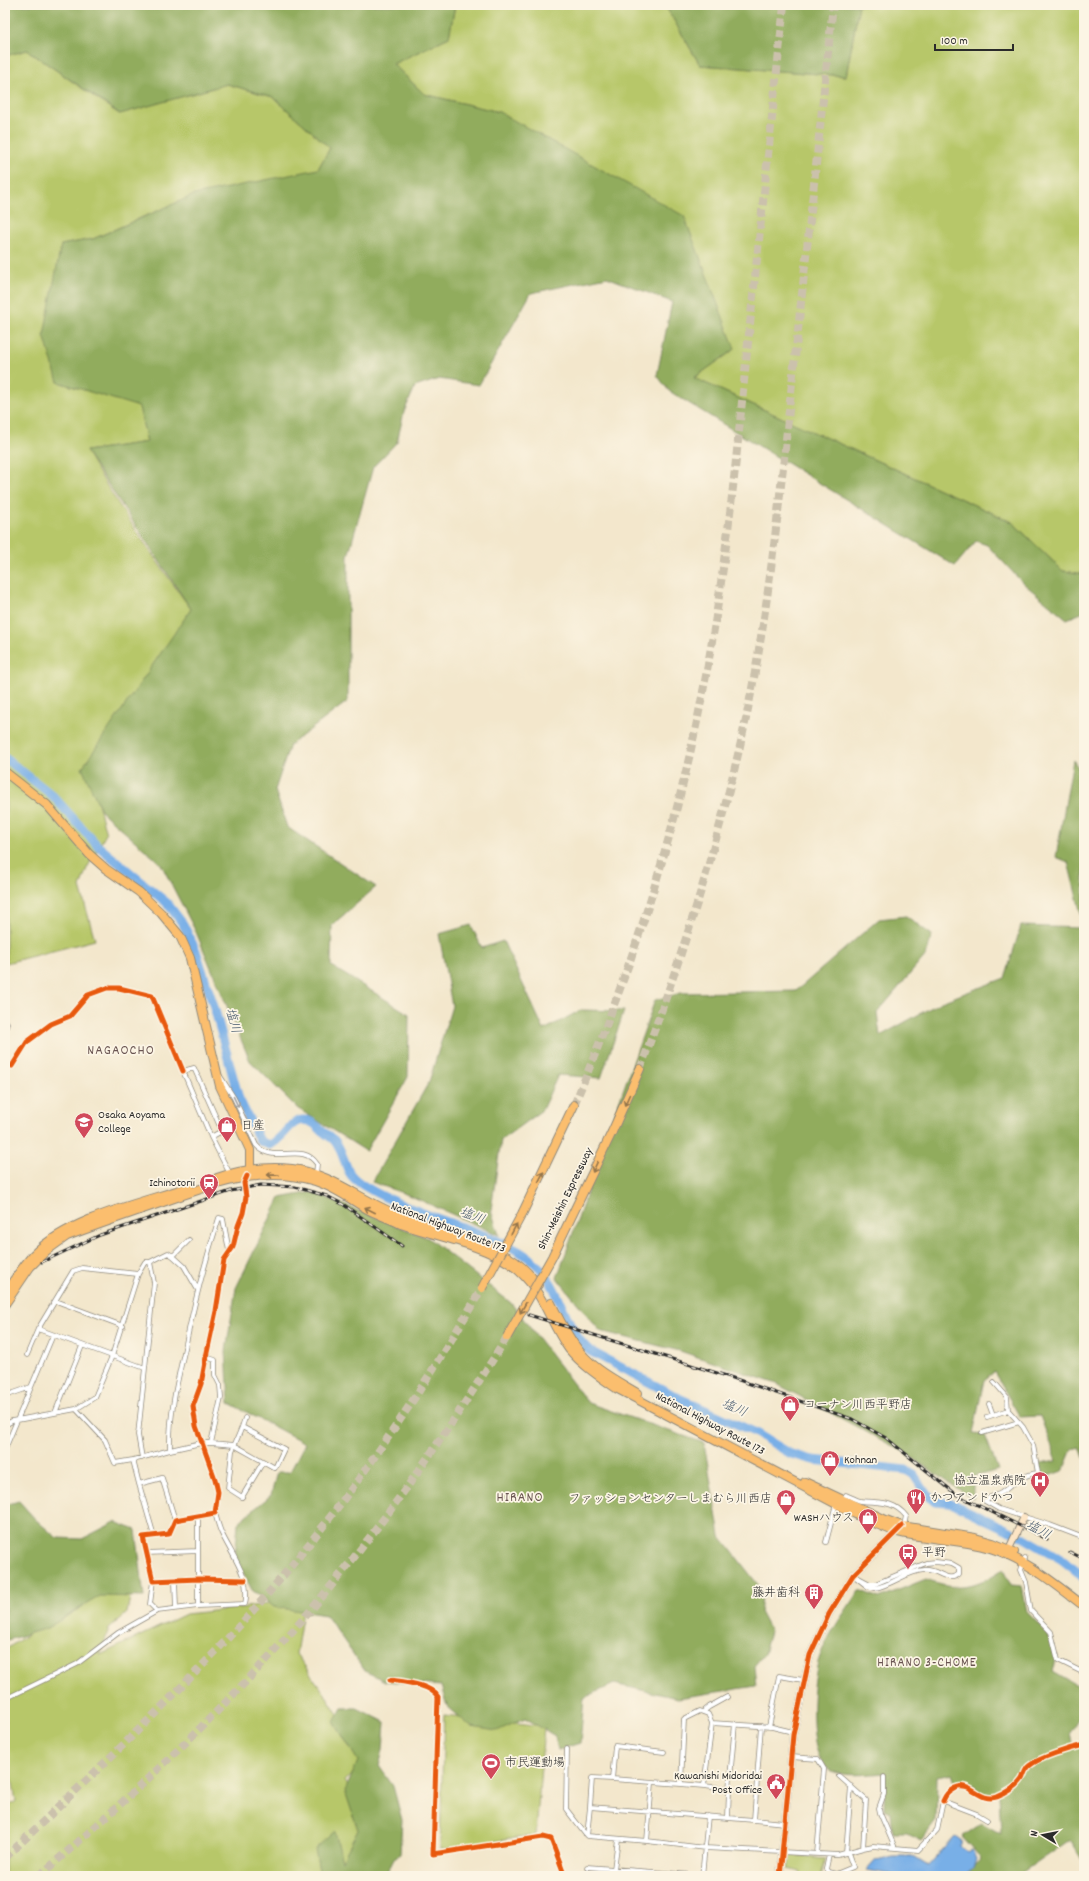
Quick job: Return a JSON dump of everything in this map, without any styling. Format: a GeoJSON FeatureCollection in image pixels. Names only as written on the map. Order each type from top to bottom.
{"type":"FeatureCollection","features":[{"type":"Feature","properties":{"kind":"highway"},"geometry":{"type":"LineString","coordinates":[[5,772],[47,805],[89,854],[106,869],[139,892],[162,913],[180,936],[190,958],[215,1070],[220,1086],[250,1150],[249,1173]]}},
{"type":"Feature","properties":{"kind":"highway","name":"Shin-Meishin Expressway"},"geometry":{"type":"LineString","coordinates":[[507,1337],[561,1238],[612,1132],[640,1069]]}},
{"type":"Feature","properties":{"kind":"highway"},"geometry":{"type":"LineString","coordinates":[[482,1288],[523,1212],[574,1105]]}},
{"type":"Feature","properties":{"kind":"highway","name":"National Highway Route 173"},"geometry":{"type":"LineString","coordinates":[[5,1304],[30,1267],[46,1251],[67,1236],[263,1168],[292,1169],[316,1175],[391,1212],[482,1244],[508,1257],[528,1272],[548,1298],[574,1345],[587,1359],[607,1375],[653,1402],[839,1502],[863,1518],[1007,1552],[1084,1599]]}},
{"type":"Feature","properties":{"kind":"highway","name":"National Highway Route 173"},"geometry":{"type":"LineString","coordinates":[[5,1293],[34,1254],[58,1235],[77,1225],[110,1213],[230,1174],[249,1173],[293,1176],[316,1181],[339,1191],[370,1211],[402,1224],[463,1244],[512,1265],[529,1282],[543,1300],[570,1349],[587,1368],[616,1388],[839,1502]]}},
{"type":"Feature","properties":{"kind":"highway","name":"National Highway Route 173"},"geometry":{"type":"LineString","coordinates":[[1024,1561],[1084,1606]]}},
{"type":"Feature","properties":{"kind":"street"},"geometry":{"type":"LineString","coordinates":[[12,1066],[27,1042],[51,1024],[70,1016],[88,995],[107,988],[119,988],[152,996],[211,1136],[230,1174]]}},
{"type":"Feature","properties":{"kind":"street"},"geometry":{"type":"LineString","coordinates":[[5,1021],[7,1023],[5,1033]]}},
{"type":"Feature","properties":{"kind":"street"},"geometry":{"type":"LineString","coordinates":[[183,1071],[194,1068],[222,1131]]}},
{"type":"Feature","properties":{"kind":"street"},"geometry":{"type":"LineString","coordinates":[[215,1070],[234,1098],[248,1131],[261,1151],[276,1155],[300,1153],[309,1157],[317,1164],[316,1175]]}},
{"type":"Feature","properties":{"kind":"street"},"geometry":{"type":"LineString","coordinates":[[211,1136],[238,1125]]}},
{"type":"Feature","properties":{"kind":"street"},"geometry":{"type":"LineString","coordinates":[[5,1699],[77,1664],[118,1633],[157,1612],[176,1608],[198,1606],[245,1604],[247,1595],[245,1580],[221,1533],[215,1513],[218,1492],[201,1443],[192,1406],[200,1384],[206,1357],[216,1311],[224,1260],[233,1246],[243,1213],[246,1197],[244,1183],[249,1173]]}},
{"type":"Feature","properties":{"kind":"street"},"geometry":{"type":"LineString","coordinates":[[170,1450],[171,1412],[198,1290],[219,1218],[223,1219],[229,1251]]}},
{"type":"Feature","properties":{"kind":"street"},"geometry":{"type":"LineString","coordinates":[[173,1256],[189,1240]]}},
{"type":"Feature","properties":{"kind":"street"},"geometry":{"type":"LineString","coordinates":[[5,1425],[18,1420],[76,1409],[94,1397],[112,1356],[138,1274],[145,1262],[150,1262],[168,1253],[184,1266],[198,1290]]}},
{"type":"Feature","properties":{"kind":"street"},"geometry":{"type":"LineString","coordinates":[[142,1458],[138,1435],[154,1283],[150,1262]]}},
{"type":"Feature","properties":{"kind":"street"},"geometry":{"type":"LineString","coordinates":[[27,1355],[38,1329],[73,1270],[82,1268],[138,1274]]}},
{"type":"Feature","properties":{"kind":"street"},"geometry":{"type":"LineString","coordinates":[[56,1301],[122,1326]]}},
{"type":"Feature","properties":{"kind":"street"},"geometry":{"type":"LineString","coordinates":[[38,1329],[145,1368]]}},
{"type":"Feature","properties":{"kind":"street"},"geometry":{"type":"LineString","coordinates":[[5,1449],[53,1335]]}},
{"type":"Feature","properties":{"kind":"street"},"geometry":{"type":"LineString","coordinates":[[55,1413],[82,1346]]}},
{"type":"Feature","properties":{"kind":"street"},"geometry":{"type":"LineString","coordinates":[[206,1357],[214,1360],[215,1375],[220,1385],[221,1398],[211,1443]]}},
{"type":"Feature","properties":{"kind":"street"},"geometry":{"type":"LineString","coordinates":[[994,1382],[1007,1396],[1008,1410],[1019,1422],[1033,1445],[1038,1473],[1013,1483],[1003,1492],[986,1499],[985,1502],[999,1509],[1050,1524],[1084,1538]]}},
{"type":"Feature","properties":{"kind":"street"},"geometry":{"type":"LineString","coordinates":[[5,1396],[31,1387]]}},
{"type":"Feature","properties":{"kind":"street"},"geometry":{"type":"LineString","coordinates":[[989,1404],[993,1416]]}},
{"type":"Feature","properties":{"kind":"street"},"geometry":{"type":"LineString","coordinates":[[76,1409],[105,1440],[115,1463],[142,1458],[201,1443],[211,1443],[234,1445],[275,1468],[284,1449],[242,1427]]}},
{"type":"Feature","properties":{"kind":"street"},"geometry":{"type":"LineString","coordinates":[[987,1417],[1008,1410]]}},
{"type":"Feature","properties":{"kind":"street"},"geometry":{"type":"LineString","coordinates":[[245,1418],[232,1451],[228,1488],[242,1497],[263,1462]]}},
{"type":"Feature","properties":{"kind":"street"},"geometry":{"type":"LineString","coordinates":[[982,1432],[1019,1422]]}},
{"type":"Feature","properties":{"kind":"street"},"geometry":{"type":"LineString","coordinates":[[133,1460],[154,1536]]}},
{"type":"Feature","properties":{"kind":"street"},"geometry":{"type":"LineString","coordinates":[[139,1484],[162,1478],[175,1520],[169,1534],[143,1537],[153,1581],[150,1604],[157,1612]]}},
{"type":"Feature","properties":{"kind":"street"},"geometry":{"type":"LineString","coordinates":[[780,1876],[793,1732],[803,1680],[810,1655],[829,1614],[853,1575],[901,1528],[906,1516],[895,1505],[877,1501],[862,1501],[846,1495],[839,1502],[826,1542]]}},
{"type":"Feature","properties":{"kind":"street"},"geometry":{"type":"LineString","coordinates":[[175,1520],[198,1518],[215,1513]]}},
{"type":"Feature","properties":{"kind":"street"},"geometry":{"type":"LineString","coordinates":[[1007,1552],[1024,1517]]}},
{"type":"Feature","properties":{"kind":"street"},"geometry":{"type":"LineString","coordinates":[[198,1518],[198,1606]]}},
{"type":"Feature","properties":{"kind":"street"},"geometry":{"type":"LineString","coordinates":[[146,1553],[198,1551]]}},
{"type":"Feature","properties":{"kind":"street"},"geometry":{"type":"LineString","coordinates":[[1024,1561],[1021,1570],[1026,1582],[1031,1611],[1051,1632],[1058,1660],[1084,1673]]}},
{"type":"Feature","properties":{"kind":"street"},"geometry":{"type":"LineString","coordinates":[[926,1563],[952,1564],[959,1568],[959,1574],[956,1577],[949,1578],[935,1571],[926,1569],[874,1588],[867,1586],[853,1575],[870,1584],[875,1584],[926,1563]]}},
{"type":"Feature","properties":{"kind":"street"},"geometry":{"type":"LineString","coordinates":[[153,1581],[198,1579],[245,1580]]}},
{"type":"Feature","properties":{"kind":"street"},"geometry":{"type":"LineString","coordinates":[[175,1581],[176,1608]]}},
{"type":"Feature","properties":{"kind":"street"},"geometry":{"type":"LineString","coordinates":[[769,1727],[779,1676],[803,1680]]}},
{"type":"Feature","properties":{"kind":"street"},"geometry":{"type":"LineString","coordinates":[[390,1680],[416,1684],[436,1692],[438,1697],[433,1854],[543,1837],[551,1839],[565,1876]]}},
{"type":"Feature","properties":{"kind":"street"},"geometry":{"type":"LineString","coordinates":[[703,1712],[727,1697]]}},
{"type":"Feature","properties":{"kind":"street"},"geometry":{"type":"LineString","coordinates":[[681,1784],[684,1719],[700,1711],[708,1714],[712,1723],[704,1786]]}},
{"type":"Feature","properties":{"kind":"street"},"geometry":{"type":"LineString","coordinates":[[712,1723],[761,1726],[793,1732]]}},
{"type":"Feature","properties":{"kind":"street"},"geometry":{"type":"LineString","coordinates":[[728,1818],[735,1724]]}},
{"type":"Feature","properties":{"kind":"street"},"geometry":{"type":"LineString","coordinates":[[754,1820],[761,1726]]}},
{"type":"Feature","properties":{"kind":"street"},"geometry":{"type":"LineString","coordinates":[[567,1749],[566,1809],[586,1836],[705,1848],[829,1855],[847,1853],[873,1846],[918,1850],[937,1830],[943,1801],[946,1794],[960,1786],[968,1787],[982,1797],[997,1797],[1013,1788],[1020,1781],[1029,1766],[1060,1752],[1084,1745]]}},
{"type":"Feature","properties":{"kind":"street"},"geometry":{"type":"LineString","coordinates":[[612,1778],[615,1746],[664,1752]]}},
{"type":"Feature","properties":{"kind":"street"},"geometry":{"type":"LineString","coordinates":[[790,1757],[818,1759],[824,1769],[818,1854]]}},
{"type":"Feature","properties":{"kind":"street"},"geometry":{"type":"LineString","coordinates":[[839,1776],[866,1800],[863,1848]]}},
{"type":"Feature","properties":{"kind":"street"},"geometry":{"type":"LineString","coordinates":[[884,1777],[884,1794],[879,1808],[895,1848]]}},
{"type":"Feature","properties":{"kind":"street"},"geometry":{"type":"LineString","coordinates":[[586,1836],[592,1778],[612,1778],[729,1789]]}},
{"type":"Feature","properties":{"kind":"street"},"geometry":{"type":"LineString","coordinates":[[647,1841],[652,1782]]}},
{"type":"Feature","properties":{"kind":"street"},"geometry":{"type":"LineString","coordinates":[[829,1855],[826,1869],[828,1872],[836,1874],[853,1867],[847,1853],[851,1786]]}},
{"type":"Feature","properties":{"kind":"street"},"geometry":{"type":"LineString","coordinates":[[943,1801],[977,1814],[987,1820]]}},
{"type":"Feature","properties":{"kind":"street"},"geometry":{"type":"LineString","coordinates":[[590,1807],[784,1823]]}},
{"type":"Feature","properties":{"kind":"street"},"geometry":{"type":"LineString","coordinates":[[702,1876],[708,1816]]}},
{"type":"Feature","properties":{"kind":"street"},"geometry":{"type":"LineString","coordinates":[[614,1869],[618,1839]]}},
{"type":"Feature","properties":{"kind":"street"},"geometry":{"type":"LineString","coordinates":[[587,1867],[654,1874],[706,1876]]}},
{"type":"Feature","properties":{"kind":"green space"},"geometry":{"type":"Polygon","coordinates":[[[5,5],[455,5],[449,37],[393,64],[424,94],[499,112],[684,216],[735,349],[694,378],[1012,522],[1063,571],[1084,574],[1084,612],[1067,619],[1023,583],[987,545],[976,541],[955,566],[669,391],[657,375],[672,302],[607,277],[531,293],[479,385],[439,379],[415,387],[404,412],[397,442],[373,467],[348,556],[348,701],[290,745],[275,790],[287,827],[376,887],[332,925],[331,966],[409,1014],[408,1077],[366,1151],[297,1108],[250,1061],[196,932],[161,864],[102,812],[82,768],[191,609],[86,451],[147,442],[139,407],[58,382],[44,335],[61,245],[93,239],[194,195],[318,169],[330,148],[273,97],[227,84],[120,114],[27,50],[5,56],[5,5]]]}},
{"type":"Feature","properties":{"kind":"green space"},"geometry":{"type":"Polygon","coordinates":[[[455,5],[665,5],[700,65],[846,76],[859,5],[1084,5],[1084,574],[1063,571],[1012,522],[694,378],[735,349],[499,112],[424,94],[393,64],[449,37],[455,5]]]}},
{"type":"Feature","properties":{"kind":"green space"},"geometry":{"type":"Polygon","coordinates":[[[665,5],[859,5],[846,76],[700,65],[665,5]]]}},
{"type":"Feature","properties":{"kind":"green space"},"geometry":{"type":"Polygon","coordinates":[[[27,50],[119,114],[227,84],[273,97],[330,148],[318,169],[145,216],[93,239],[61,245],[58,382],[139,406],[147,442],[86,451],[137,532],[191,609],[93,784],[106,834],[87,868],[80,887],[95,940],[6,963],[5,56],[27,50]]]}},
{"type":"Feature","properties":{"kind":"green space"},"geometry":{"type":"Polygon","coordinates":[[[1073,760],[1084,776],[1084,918],[1081,914],[1068,862],[1056,857],[1073,760]]]}},
{"type":"Feature","properties":{"kind":"green space"},"geometry":{"type":"Polygon","coordinates":[[[906,916],[932,935],[926,955],[877,1013],[880,1036],[941,1002],[1005,978],[1021,926],[1084,928],[1084,1458],[1080,1447],[1072,1449],[1063,1471],[1052,1475],[1040,1475],[1040,1464],[1057,1461],[1040,1416],[1020,1417],[994,1372],[984,1380],[973,1434],[985,1435],[998,1470],[973,1477],[973,1499],[904,1452],[777,1384],[680,1351],[600,1331],[557,1278],[655,1000],[681,993],[796,991],[879,919],[906,916]]]}},
{"type":"Feature","properties":{"kind":"green space"},"geometry":{"type":"Polygon","coordinates":[[[471,925],[482,948],[503,941],[544,1030],[581,1010],[624,1011],[601,1078],[558,1075],[542,1110],[501,1140],[491,1210],[499,1235],[411,1196],[372,1182],[429,1082],[452,1006],[439,934],[471,925]]]}},
{"type":"Feature","properties":{"kind":"green space"},"geometry":{"type":"Polygon","coordinates":[[[312,1192],[428,1238],[511,1303],[588,1403],[704,1443],[720,1536],[763,1591],[760,1612],[770,1631],[764,1654],[754,1666],[756,1686],[678,1698],[614,1684],[584,1698],[580,1743],[558,1750],[555,1736],[525,1718],[497,1731],[471,1727],[447,1706],[441,1686],[385,1681],[365,1671],[326,1615],[274,1607],[252,1590],[235,1557],[238,1523],[271,1495],[277,1472],[290,1472],[305,1443],[229,1403],[226,1351],[236,1288],[280,1198],[312,1192]]]}},
{"type":"Feature","properties":{"kind":"green space"},"geometry":{"type":"Polygon","coordinates":[[[19,1501],[35,1519],[57,1538],[82,1539],[115,1522],[136,1530],[144,1597],[100,1596],[47,1628],[5,1641],[5,1505],[19,1501]]]}},
{"type":"Feature","properties":{"kind":"green space"},"geometry":{"type":"Polygon","coordinates":[[[1003,1569],[1011,1585],[1022,1586],[1027,1612],[1048,1634],[1056,1660],[1053,1672],[1084,1690],[1084,1710],[1070,1733],[1073,1746],[1084,1747],[1084,1862],[1070,1839],[1017,1876],[962,1876],[981,1858],[962,1837],[982,1823],[1001,1834],[999,1794],[982,1795],[974,1784],[956,1785],[952,1774],[937,1777],[936,1821],[921,1841],[906,1833],[893,1833],[891,1813],[884,1810],[885,1773],[856,1775],[840,1774],[828,1769],[821,1761],[814,1735],[814,1686],[818,1662],[825,1643],[859,1590],[879,1598],[926,1579],[948,1585],[966,1586],[984,1580],[1003,1569]]]}},
{"type":"Feature","properties":{"kind":"green space"},"geometry":{"type":"Polygon","coordinates":[[[98,1595],[130,1597],[127,1613],[109,1629],[100,1655],[186,1614],[247,1607],[290,1599],[303,1610],[296,1654],[325,1694],[364,1755],[361,1767],[345,1781],[365,1814],[348,1876],[5,1876],[5,1809],[16,1801],[9,1761],[5,1756],[5,1650],[25,1636],[98,1595]]]}},
{"type":"Feature","properties":{"kind":"green space"},"geometry":{"type":"Polygon","coordinates":[[[342,1708],[357,1708],[385,1722],[383,1750],[379,1766],[393,1786],[402,1820],[400,1854],[394,1858],[385,1876],[320,1876],[315,1849],[335,1831],[342,1861],[358,1830],[345,1791],[358,1761],[334,1722],[342,1708]]]}},
{"type":"Feature","properties":{"kind":"green space","name":"市民運動場"},"geometry":{"type":"Polygon","coordinates":[[[444,1715],[544,1726],[536,1835],[440,1850],[444,1715]]]}},
{"type":"Feature","properties":{"kind":"green space"},"geometry":{"type":"Polygon","coordinates":[[[789,1855],[826,1858],[821,1876],[801,1876],[801,1872],[788,1869],[789,1855]]]}},
{"type":"Feature","properties":{"kind":"water"},"geometry":{"type":"Polygon","coordinates":[[[955,1836],[962,1841],[960,1846],[967,1853],[972,1850],[976,1858],[973,1868],[963,1876],[899,1876],[867,1870],[876,1860],[892,1856],[912,1856],[928,1866],[955,1836]]]}},
{"type":"Feature","properties":{"kind":"waterway","name":"塩川"},"geometry":{"type":"LineString","coordinates":[[5,758],[52,795],[98,846],[167,903],[183,924],[196,951],[215,1010],[239,1099],[260,1141],[269,1145],[280,1138],[294,1123],[306,1120],[313,1123],[334,1140],[351,1175],[364,1186],[378,1194],[435,1218],[501,1242],[530,1259],[545,1274],[558,1296],[574,1332],[590,1351],[679,1398],[754,1432],[791,1454],[813,1460],[906,1470],[914,1475],[927,1495],[935,1501],[949,1502],[1023,1537],[1061,1559],[1084,1577]]}},
{"type":"Feature","properties":{"kind":"tunnel"},"geometry":{"type":"LineString","coordinates":[[574,1105],[627,971],[657,879],[693,740],[711,648],[725,556],[736,463],[784,5]]}},
{"type":"Feature","properties":{"kind":"tunnel"},"geometry":{"type":"LineString","coordinates":[[640,1069],[669,989],[719,828],[740,746],[757,660],[781,487],[833,5]]}},
{"type":"Feature","properties":{"kind":"tunnel"},"geometry":{"type":"LineString","coordinates":[[5,1858],[155,1714],[227,1639],[296,1560],[347,1495],[395,1428],[440,1359],[482,1288]]}},
{"type":"Feature","properties":{"kind":"tunnel"},"geometry":{"type":"LineString","coordinates":[[39,1876],[112,1812],[183,1745],[251,1676],[316,1604],[368,1540],[416,1474],[463,1406],[507,1337]]}},
{"type":"Feature","properties":{"kind":"railway"},"geometry":{"type":"LineString","coordinates":[[42,1262],[100,1235],[231,1191],[261,1185],[295,1187],[327,1196],[344,1205],[402,1246]]}},
{"type":"Feature","properties":{"kind":"railway"},"geometry":{"type":"LineString","coordinates":[[529,1315],[730,1377],[852,1419],[886,1438],[957,1495],[1047,1539]]}},
{"type":"Feature","properties":{"kind":"railway"},"geometry":{"type":"LineString","coordinates":[[1070,1552],[1084,1559]]}},
{"type":"Feature","properties":{"kind":"cycle path"},"geometry":{"type":"LineString","coordinates":[[12,1066],[27,1042],[51,1024],[70,1016],[88,995],[107,988],[119,988],[152,996],[183,1071]]}},
{"type":"Feature","properties":{"kind":"cycle path"},"geometry":{"type":"LineString","coordinates":[[245,1580],[198,1579],[153,1581],[143,1537],[169,1534],[175,1520],[215,1513],[218,1492],[215,1479],[196,1426],[193,1406],[201,1384],[216,1311],[224,1260],[233,1247],[243,1213],[246,1197],[244,1183],[247,1176]]}},
{"type":"Feature","properties":{"kind":"cycle path"},"geometry":{"type":"LineString","coordinates":[[780,1876],[793,1735],[810,1655],[829,1614],[853,1575],[902,1526]]}},
{"type":"Feature","properties":{"kind":"cycle path"},"geometry":{"type":"LineString","coordinates":[[390,1680],[423,1686],[438,1697],[433,1854],[543,1837],[551,1839],[565,1876]]}},
{"type":"Feature","properties":{"kind":"cycle path"},"geometry":{"type":"LineString","coordinates":[[943,1801],[949,1792],[955,1788],[961,1787],[971,1789],[985,1797],[997,1797],[1017,1785],[1022,1779],[1026,1769],[1040,1759],[1084,1745]]}},
{"type":"Feature","properties":{"kind":"place","name":"Osaka Aoyama College"},"geometry":{"type":"Point","coordinates":[84,1139]}},
{"type":"Feature","properties":{"kind":"place","name":"日産"},"geometry":{"type":"Point","coordinates":[227,1143]}},
{"type":"Feature","properties":{"kind":"place","name":"Ichinotorii"},"geometry":{"type":"Point","coordinates":[209,1200]}},
{"type":"Feature","properties":{"kind":"place","name":"コーナン川西平野店"},"geometry":{"type":"Point","coordinates":[790,1422]}},
{"type":"Feature","properties":{"kind":"place","name":"Kohnan"},"geometry":{"type":"Point","coordinates":[830,1477]}},
{"type":"Feature","properties":{"kind":"place","name":"協立温泉病院"},"geometry":{"type":"Point","coordinates":[1040,1498]}},
{"type":"Feature","properties":{"kind":"place","name":"かつアンドかつ"},"geometry":{"type":"Point","coordinates":[916,1515]}},
{"type":"Feature","properties":{"kind":"place","name":"ファッションセンターしまむら川西店"},"geometry":{"type":"Point","coordinates":[786,1516]}},
{"type":"Feature","properties":{"kind":"place","name":"WASHハウス"},"geometry":{"type":"Point","coordinates":[868,1535]}},
{"type":"Feature","properties":{"kind":"place","name":"平野"},"geometry":{"type":"Point","coordinates":[908,1570]}},
{"type":"Feature","properties":{"kind":"place","name":"藤井歯科"},"geometry":{"type":"Point","coordinates":[814,1610]}},
{"type":"Feature","properties":{"kind":"place","name":"市民運動場"},"geometry":{"type":"Point","coordinates":[491,1780]}},
{"type":"Feature","properties":{"kind":"place","name":"Kawanishi Midoridai Post Office"},"geometry":{"type":"Point","coordinates":[776,1800]}},
{"type":"Feature","properties":{"kind":"district","name":"NAGAOCHO"},"geometry":{"type":"Point","coordinates":[121,1051]}},
{"type":"Feature","properties":{"kind":"district","name":"HIRANO"},"geometry":{"type":"Point","coordinates":[520,1498]}},
{"type":"Feature","properties":{"kind":"district","name":"HIRANO 3-CHOME"},"geometry":{"type":"Point","coordinates":[927,1663]}}]}
